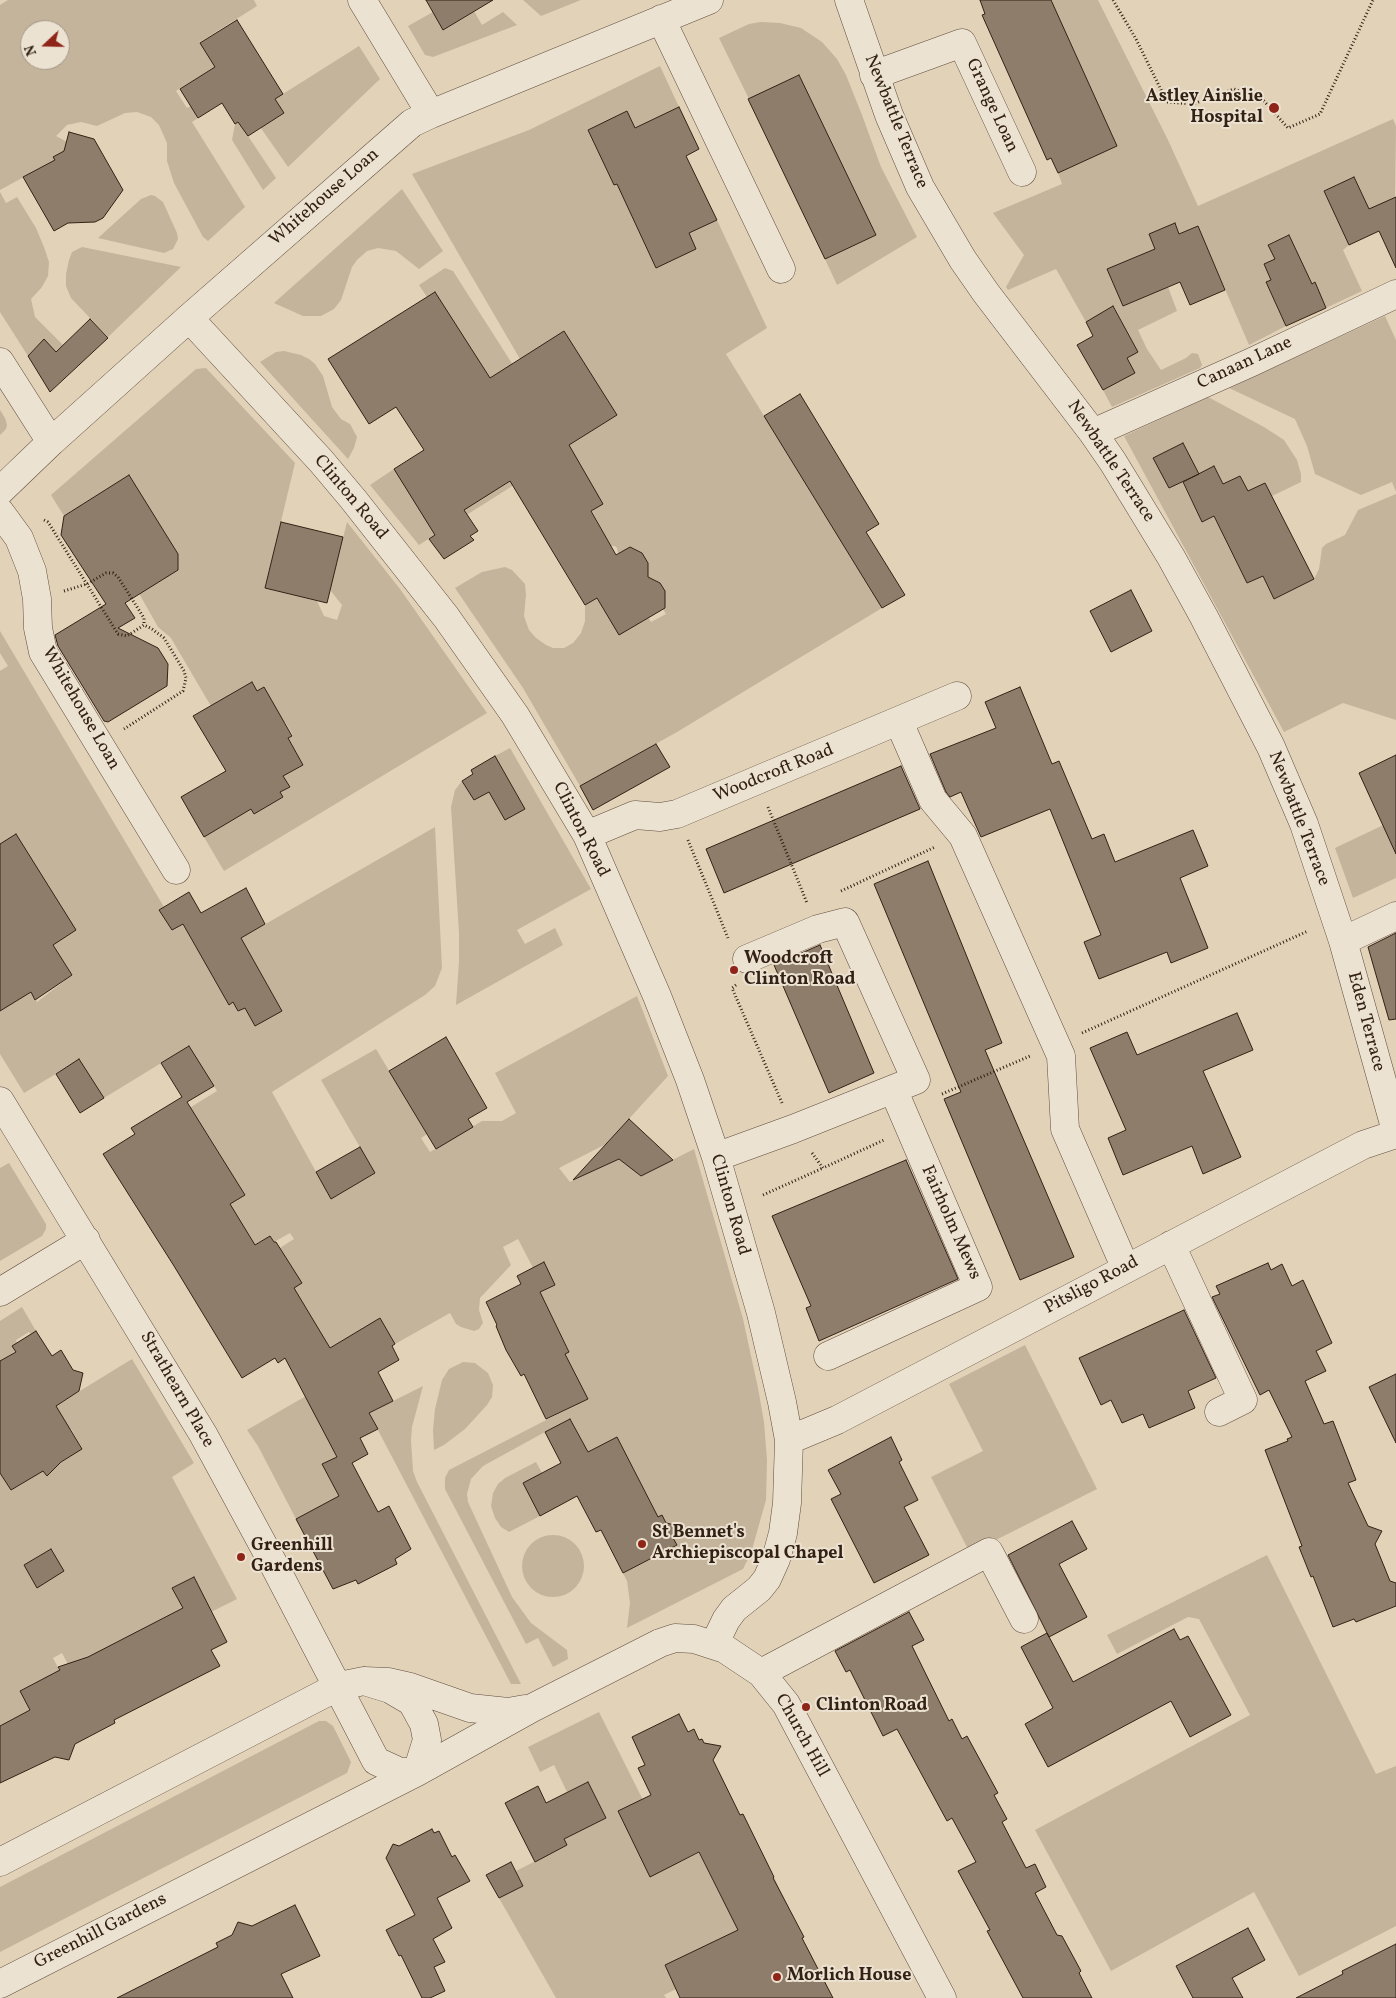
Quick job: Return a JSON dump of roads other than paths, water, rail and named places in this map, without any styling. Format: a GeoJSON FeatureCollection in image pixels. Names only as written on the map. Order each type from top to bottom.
{"type":"FeatureCollection","features":[{"type":"Feature","properties":{"kind":"street"},"geometry":{"type":"LineString","coordinates":[[362,0],[431,114]]}},
{"type":"Feature","properties":{"kind":"street","name":"Whitehouse Loan"},"geometry":{"type":"LineString","coordinates":[[0,491],[188,318],[412,123],[709,0]]}},
{"type":"Feature","properties":{"kind":"street","name":"Newbattle Terrace"},"geometry":{"type":"LineString","coordinates":[[849,0],[888,115],[920,187],[963,260],[986,293],[1093,433],[1123,477],[1171,557],[1240,684],[1304,824],[1339,930]]}},
{"type":"Feature","properties":{"kind":"street"},"geometry":{"type":"LineString","coordinates":[[661,19],[780,269]]}},
{"type":"Feature","properties":{"kind":"street","name":"Grange Loan"},"geometry":{"type":"LineString","coordinates":[[874,75],[962,43],[1022,172]]}},
{"type":"Feature","properties":{"kind":"street","name":"Canaan Lane"},"geometry":{"type":"LineString","coordinates":[[1093,433],[1244,366],[1396,294]]}},
{"type":"Feature","properties":{"kind":"street","name":"Clinton Road"},"geometry":{"type":"LineString","coordinates":[[188,318],[321,461],[446,617],[515,715],[587,835],[657,996],[690,1080],[716,1157],[761,1313],[789,1440]]}},
{"type":"Feature","properties":{"kind":"street"},"geometry":{"type":"LineString","coordinates":[[0,362],[52,442]]}},
{"type":"Feature","properties":{"kind":"street","name":"Whitehouse Loan"},"geometry":{"type":"LineString","coordinates":[[4,517],[27,555],[34,576],[38,628],[43,652],[176,870]]}},
{"type":"Feature","properties":{"kind":"street","name":"Woodcroft Road"},"geometry":{"type":"LineString","coordinates":[[587,835],[635,815],[660,817],[677,814],[958,696]]}},
{"type":"Feature","properties":{"kind":"street"},"geometry":{"type":"LineString","coordinates":[[899,722],[933,800],[963,836],[1061,1056],[1065,1129],[1126,1269]]}},
{"type":"Feature","properties":{"kind":"street"},"geometry":{"type":"LineString","coordinates":[[1339,930],[1396,916]]}},
{"type":"Feature","properties":{"kind":"street"},"geometry":{"type":"LineString","coordinates":[[716,1157],[793,1129],[916,1080],[845,922],[818,929],[747,959]]}},
{"type":"Feature","properties":{"kind":"street","name":"Eden Terrace"},"geometry":{"type":"LineString","coordinates":[[1339,930],[1396,1133]]}},
{"type":"Feature","properties":{"kind":"street","name":"Fairholm Mews"},"geometry":{"type":"LineString","coordinates":[[828,1356],[978,1287],[893,1089]]}},
{"type":"Feature","properties":{"kind":"street","name":"Strathearn Place"},"geometry":{"type":"LineString","coordinates":[[0,1101],[86,1240],[352,1684]]}},
{"type":"Feature","properties":{"kind":"street","name":"Pitsligo Road"},"geometry":{"type":"LineString","coordinates":[[789,1440],[837,1420],[1363,1145],[1396,1133]]}},
{"type":"Feature","properties":{"kind":"street"},"geometry":{"type":"LineString","coordinates":[[0,1292],[86,1240]]}},
{"type":"Feature","properties":{"kind":"street"},"geometry":{"type":"LineString","coordinates":[[1171,1245],[1243,1400],[1219,1412]]}},
{"type":"Feature","properties":{"kind":"street"},"geometry":{"type":"LineString","coordinates":[[714,1645],[726,1620],[734,1609],[767,1579],[776,1559],[787,1503],[789,1440]]}},
{"type":"Feature","properties":{"kind":"street"},"geometry":{"type":"LineString","coordinates":[[761,1673],[989,1552],[1024,1619]]}},
{"type":"Feature","properties":{"kind":"street","name":"Greenhill Gardens"},"geometry":{"type":"LineString","coordinates":[[0,1984],[417,1772],[532,1708],[660,1643],[675,1638],[687,1638],[714,1645]]}},
{"type":"Feature","properties":{"kind":"street","name":"Church Hill"},"geometry":{"type":"LineString","coordinates":[[714,1645],[733,1654],[761,1673],[786,1704],[942,1998]]}},
{"type":"Feature","properties":{"kind":"street","name":"Greenhill Gardens"},"geometry":{"type":"LineString","coordinates":[[352,1684],[388,1682],[410,1687],[470,1708],[508,1712],[532,1708]]}},
{"type":"Feature","properties":{"kind":"street"},"geometry":{"type":"LineString","coordinates":[[0,1862],[352,1684],[390,1689],[412,1702],[424,1724],[427,1740],[417,1772],[400,1772],[376,1761],[352,1684]]}},
{"type":"Feature","properties":{"kind":"place","name":"Astley Ainslie Hospital"},"geometry":{"type":"Point","coordinates":[1274,108]}},
{"type":"Feature","properties":{"kind":"place","name":"Woodcroft Clinton Road"},"geometry":{"type":"Point","coordinates":[734,970]}},
{"type":"Feature","properties":{"kind":"place","name":"St Bennet's Archiepiscopal Chapel"},"geometry":{"type":"Point","coordinates":[642,1544]}},
{"type":"Feature","properties":{"kind":"place","name":"Greenhill Gardens"},"geometry":{"type":"Point","coordinates":[241,1557]}},
{"type":"Feature","properties":{"kind":"place","name":"Clinton Road"},"geometry":{"type":"Point","coordinates":[806,1707]}},
{"type":"Feature","properties":{"kind":"place","name":"Morlich House"},"geometry":{"type":"Point","coordinates":[777,1977]}}]}
